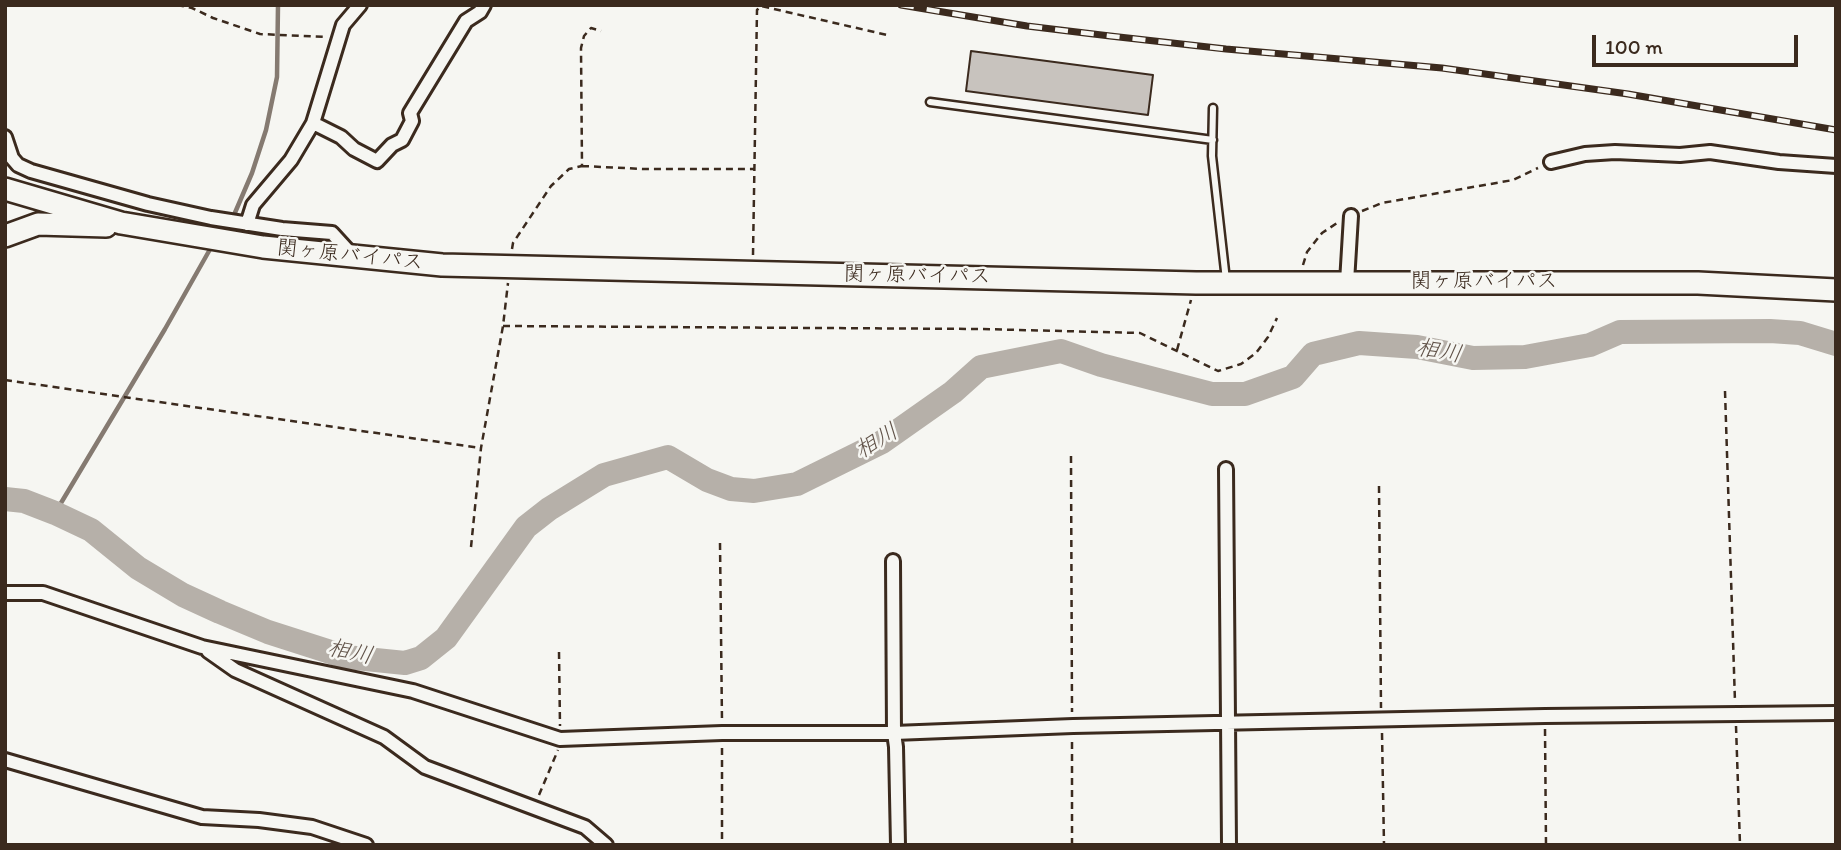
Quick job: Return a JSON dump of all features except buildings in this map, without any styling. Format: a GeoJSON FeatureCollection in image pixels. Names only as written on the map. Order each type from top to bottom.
{"type":"FeatureCollection","features":[{"type":"Feature","properties":{"kind":"highway","name":"関ヶ原バイパス"},"geometry":{"type":"LineString","coordinates":[[5,189],[132,225],[263,247],[442,265],[1196,283],[1698,283],[1836,290]]}},
{"type":"Feature","properties":{"kind":"highway"},"geometry":{"type":"LineString","coordinates":[[5,236],[38,224],[132,225]]}},
{"type":"Feature","properties":{"kind":"street"},"geometry":{"type":"LineString","coordinates":[[247,224],[253,205],[291,160],[313,123],[343,25],[359,5]]}},
{"type":"Feature","properties":{"kind":"street"},"geometry":{"type":"LineString","coordinates":[[313,123],[341,137],[354,149],[372,159],[377,161],[382,158],[392,145],[401,140],[412,121],[411,113],[466,21],[480,12],[484,5]]}},
{"type":"Feature","properties":{"kind":"street"},"geometry":{"type":"LineString","coordinates":[[5,137],[12,158],[31,172],[148,204],[247,224],[332,233],[355,258]]}},
{"type":"Feature","properties":{"kind":"street"},"geometry":{"type":"LineString","coordinates":[[1551,162],[1585,154],[1615,152],[1680,155],[1710,152],[1779,162],[1836,166]]}},
{"type":"Feature","properties":{"kind":"street"},"geometry":{"type":"LineString","coordinates":[[1347,282],[1351,216]]}},
{"type":"Feature","properties":{"kind":"street"},"geometry":{"type":"LineString","coordinates":[[1226,469],[1229,845]]}},
{"type":"Feature","properties":{"kind":"street"},"geometry":{"type":"LineString","coordinates":[[893,561],[898,845]]}},
{"type":"Feature","properties":{"kind":"street"},"geometry":{"type":"LineString","coordinates":[[5,593],[43,593],[201,647],[414,691],[560,739],[722,733],[894,733],[1073,726],[1545,716],[1836,713]]}},
{"type":"Feature","properties":{"kind":"street"},"geometry":{"type":"LineString","coordinates":[[201,647],[236,670],[384,737],[425,767],[585,827],[606,845]]}},
{"type":"Feature","properties":{"kind":"street"},"geometry":{"type":"LineString","coordinates":[[5,760],[202,817],[259,820],[312,827],[366,845]]}},
{"type":"Feature","properties":{"kind":"lane"},"geometry":{"type":"LineString","coordinates":[[930,102],[1213,140]]}},
{"type":"Feature","properties":{"kind":"lane"},"geometry":{"type":"LineString","coordinates":[[1213,108],[1212,156],[1226,282]]}},
{"type":"Feature","properties":{"kind":"path"},"geometry":{"type":"LineString","coordinates":[[177,5],[192,8],[260,34],[340,38]]}},
{"type":"Feature","properties":{"kind":"path"},"geometry":{"type":"LineString","coordinates":[[752,273],[757,10],[761,6],[887,34]]}},
{"type":"Feature","properties":{"kind":"path"},"geometry":{"type":"LineString","coordinates":[[582,166],[581,48],[584,36],[591,28],[601,31]]}},
{"type":"Feature","properties":{"kind":"path"},"geometry":{"type":"LineString","coordinates":[[1303,266],[1307,252],[1322,233],[1351,216],[1382,203],[1513,180],[1551,162]]}},
{"type":"Feature","properties":{"kind":"path"},"geometry":{"type":"LineString","coordinates":[[471,547],[481,448],[503,326],[513,243],[551,186],[569,169],[582,166],[755,169]]}},
{"type":"Feature","properties":{"kind":"path"},"geometry":{"type":"LineString","coordinates":[[1177,350],[1196,283]]}},
{"type":"Feature","properties":{"kind":"path"},"geometry":{"type":"LineString","coordinates":[[503,326],[1140,333],[1219,371],[1241,364],[1256,353],[1277,318]]}},
{"type":"Feature","properties":{"kind":"path"},"geometry":{"type":"LineString","coordinates":[[5,380],[481,448]]}},
{"type":"Feature","properties":{"kind":"path"},"geometry":{"type":"LineString","coordinates":[[1725,391],[1740,845]]}},
{"type":"Feature","properties":{"kind":"path"},"geometry":{"type":"LineString","coordinates":[[1071,456],[1072,845]]}},
{"type":"Feature","properties":{"kind":"path"},"geometry":{"type":"LineString","coordinates":[[1379,486],[1384,845]]}},
{"type":"Feature","properties":{"kind":"path"},"geometry":{"type":"LineString","coordinates":[[720,543],[722,839]]}},
{"type":"Feature","properties":{"kind":"path"},"geometry":{"type":"LineString","coordinates":[[1545,716],[1546,845]]}},
{"type":"Feature","properties":{"kind":"waterway"},"geometry":{"type":"LineString","coordinates":[[220,234],[234,215],[266,130],[277,77],[278,5]]}},
{"type":"Feature","properties":{"kind":"waterway"},"geometry":{"type":"LineString","coordinates":[[55,513],[213,244]]}},
{"type":"Feature","properties":{"kind":"waterway","name":"相川"},"geometry":{"type":"LineString","coordinates":[[5,499],[24,501],[91,530],[138,568],[183,595],[268,632],[346,657],[405,663],[421,658],[446,638],[526,527],[549,509],[604,475],[668,457],[707,480],[731,489],[754,491],[797,484],[882,442],[953,392],[981,367],[1061,351],[1101,365],[1212,394],[1245,394],[1293,377],[1313,354],[1359,343],[1417,347],[1473,358],[1525,357],[1590,345],[1620,332],[1770,331],[1800,333],[1836,344]]}},
{"type":"Feature","properties":{"kind":"railway"},"geometry":{"type":"LineString","coordinates":[[901,5],[1027,26],[1110,36],[1442,68],[1628,94],[1836,130]]}}]}
